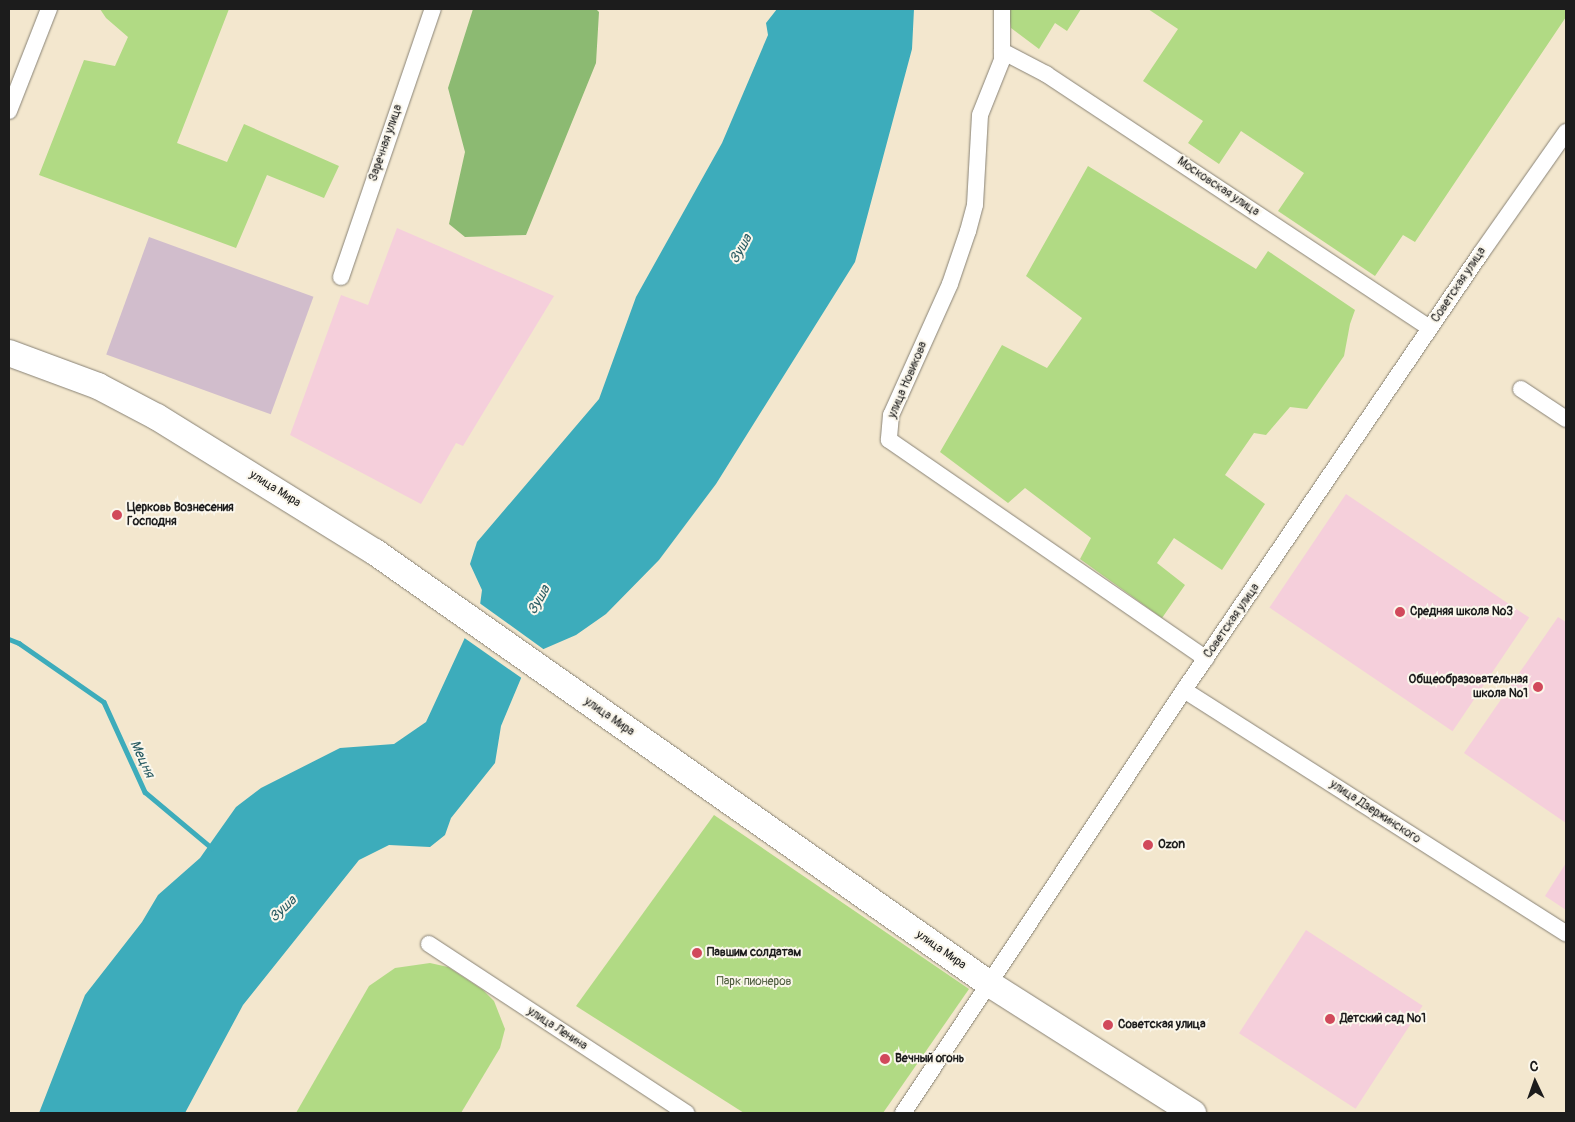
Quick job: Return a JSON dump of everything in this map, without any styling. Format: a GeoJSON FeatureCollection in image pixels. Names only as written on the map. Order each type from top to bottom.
{"type":"FeatureCollection","features":[{"type":"Feature","properties":{"kind":"main road","name":"улица Мира"},"geometry":{"type":"LineString","coordinates":[[9,352],[98,386],[157,417],[376,552],[988,983],[1193,1113]]}},
{"type":"Feature","properties":{"kind":"street"},"geometry":{"type":"LineString","coordinates":[[9,111],[49,9]]}},
{"type":"Feature","properties":{"kind":"street","name":"Заречная улица"},"geometry":{"type":"LineString","coordinates":[[341,277],[432,9]]}},
{"type":"Feature","properties":{"kind":"street","name":"улица Новикова"},"geometry":{"type":"LineString","coordinates":[[1002,9],[1002,60],[980,115],[975,205],[950,284],[891,415],[888,440],[1206,659]]}},
{"type":"Feature","properties":{"kind":"street","name":"Московская улица"},"geometry":{"type":"LineString","coordinates":[[1002,51],[1046,74],[1430,328]]}},
{"type":"Feature","properties":{"kind":"street","name":"Советская улица"},"geometry":{"type":"LineString","coordinates":[[903,1113],[1184,690],[1430,328],[1566,132]]}},
{"type":"Feature","properties":{"kind":"street"},"geometry":{"type":"LineString","coordinates":[[1521,389],[1566,419]]}},
{"type":"Feature","properties":{"kind":"street","name":"улица Дзержинского"},"geometry":{"type":"LineString","coordinates":[[1184,690],[1566,933]]}},
{"type":"Feature","properties":{"kind":"street","name":"улица Ленина"},"geometry":{"type":"LineString","coordinates":[[429,944],[686,1113]]}},
{"type":"Feature","properties":{"kind":"shaded area"},"geometry":{"type":"Polygon","coordinates":[[[397,228],[554,296],[463,446],[456,443],[421,504],[290,435],[341,295],[368,305],[397,228]]]}},
{"type":"Feature","properties":{"kind":"shaded area"},"geometry":{"type":"Polygon","coordinates":[[[149,237],[313,297],[271,414],[106,354],[149,237]]]}},
{"type":"Feature","properties":{"kind":"shaded area","name":"Средняя школа №3"},"geometry":{"type":"Polygon","coordinates":[[[1346,494],[1529,618],[1453,731],[1269,608],[1346,494]]]}},
{"type":"Feature","properties":{"kind":"shaded area","name":"Общеобразовательная школа №1"},"geometry":{"type":"Polygon","coordinates":[[[1558,617],[1566,622],[1566,823],[1464,753],[1558,617]]]}},
{"type":"Feature","properties":{"kind":"shaded area"},"geometry":{"type":"Polygon","coordinates":[[[1566,863],[1566,910],[1545,896],[1566,863]]]}},
{"type":"Feature","properties":{"kind":"shaded area","name":"Детский сад №1"},"geometry":{"type":"Polygon","coordinates":[[[1306,930],[1423,1006],[1356,1109],[1239,1033],[1306,930]]]}},
{"type":"Feature","properties":{"kind":"green space"},"geometry":{"type":"Polygon","coordinates":[[[100,9],[229,9],[177,143],[227,162],[244,124],[339,166],[324,198],[267,175],[236,248],[39,175],[84,60],[115,66],[128,37],[106,18],[100,9]]]}},
{"type":"Feature","properties":{"kind":"green space"},"geometry":{"type":"Polygon","coordinates":[[[473,9],[596,9],[599,12],[596,63],[526,235],[465,237],[449,224],[465,152],[448,88],[473,9]]]}},
{"type":"Feature","properties":{"kind":"green space"},"geometry":{"type":"Polygon","coordinates":[[[1008,9],[1081,9],[1067,31],[1055,23],[1039,49],[1011,28],[1008,9]]]}},
{"type":"Feature","properties":{"kind":"green space"},"geometry":{"type":"Polygon","coordinates":[[[1148,9],[1566,9],[1566,17],[1415,242],[1403,235],[1375,276],[1278,211],[1304,173],[1241,131],[1219,164],[1188,143],[1203,121],[1143,81],[1178,29],[1148,9]]]}},
{"type":"Feature","properties":{"kind":"green space"},"geometry":{"type":"Polygon","coordinates":[[[1088,166],[1256,269],[1268,251],[1355,310],[1350,324],[1344,356],[1307,409],[1290,407],[1266,435],[1254,433],[1225,475],[1265,504],[1222,570],[1174,538],[1157,563],[1185,585],[1162,618],[1080,559],[1091,538],[1025,488],[1008,503],[940,452],[1002,345],[1047,368],[1082,318],[1026,276],[1088,166]]]}},
{"type":"Feature","properties":{"kind":"green space","name":"Парк пионеров"},"geometry":{"type":"Polygon","coordinates":[[[714,815],[969,989],[883,1113],[744,1113],[576,1006],[714,815]]]}},
{"type":"Feature","properties":{"kind":"green space"},"geometry":{"type":"Polygon","coordinates":[[[430,963],[448,967],[483,990],[494,1001],[505,1029],[500,1048],[461,1113],[296,1113],[369,986],[395,968],[430,963]]]}},
{"type":"Feature","properties":{"kind":"water","name":"Зуша"},"geometry":{"type":"Polygon","coordinates":[[[777,9],[914,9],[912,49],[855,262],[716,484],[659,560],[606,614],[576,635],[539,651],[527,664],[501,726],[495,763],[451,818],[445,835],[430,847],[389,845],[359,860],[243,1005],[185,1113],[39,1113],[85,995],[142,922],[158,895],[200,858],[236,807],[261,788],[340,748],[394,744],[426,722],[480,605],[482,590],[470,564],[477,542],[599,399],[636,297],[722,143],[768,35],[766,23],[777,9]]]}},
{"type":"Feature","properties":{"kind":"pier"},"geometry":{"type":"Polygon","coordinates":[[[478,602],[546,651],[540,653],[529,665],[523,679],[463,637],[478,602]]]}},
{"type":"Feature","properties":{"kind":"waterway","name":"Мецня"},"geometry":{"type":"LineString","coordinates":[[9,639],[19,643],[104,702],[145,792],[212,848]]}},
{"type":"Feature","properties":{"kind":"place","name":"Церковь Вознесения Господня"},"geometry":{"type":"Point","coordinates":[117,515]}},
{"type":"Feature","properties":{"kind":"place","name":"Средняя школа №3"},"geometry":{"type":"Point","coordinates":[1400,612]}},
{"type":"Feature","properties":{"kind":"place","name":"Общеобразовательная школа №1"},"geometry":{"type":"Point","coordinates":[1538,687]}},
{"type":"Feature","properties":{"kind":"place","name":"Ozon"},"geometry":{"type":"Point","coordinates":[1148,845]}},
{"type":"Feature","properties":{"kind":"place","name":"Павшим солдатам"},"geometry":{"type":"Point","coordinates":[697,953]}},
{"type":"Feature","properties":{"kind":"place","name":"Детский сад №1"},"geometry":{"type":"Point","coordinates":[1330,1019]}},
{"type":"Feature","properties":{"kind":"place","name":"Советская улица"},"geometry":{"type":"Point","coordinates":[1108,1025]}},
{"type":"Feature","properties":{"kind":"place","name":"Вечный огонь"},"geometry":{"type":"Point","coordinates":[885,1059]}}]}
